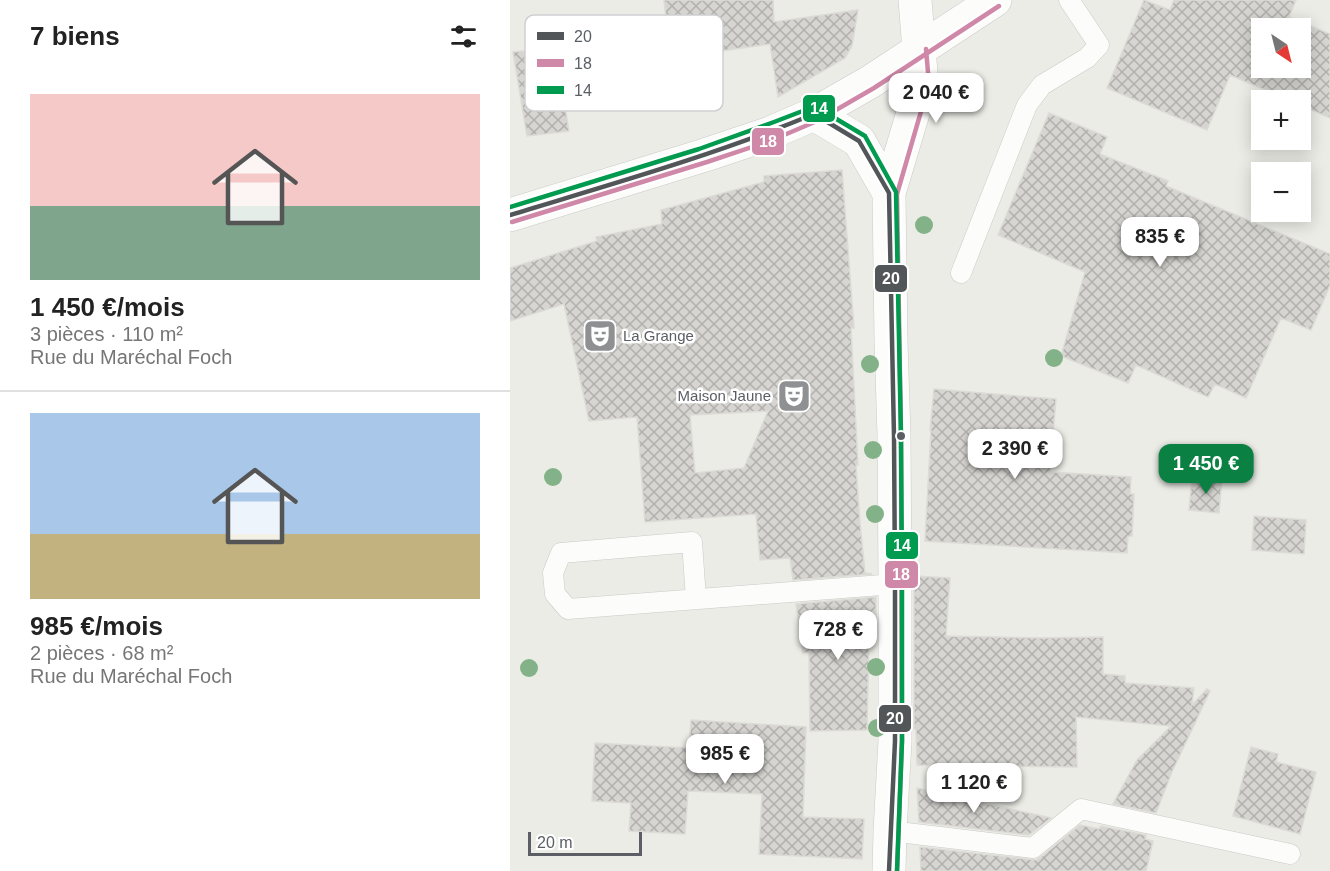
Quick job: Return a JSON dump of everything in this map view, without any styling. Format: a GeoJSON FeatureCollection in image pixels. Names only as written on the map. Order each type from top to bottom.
{"type":"FeatureCollection","features":[{"type":"Feature","properties":{"kind":"street"},"geometry":{"type":"LineString","coordinates":[[889,871],[895,741],[896,584],[889,193],[922,83],[915,0]]}},
{"type":"Feature","properties":{"kind":"street"},"geometry":{"type":"LineString","coordinates":[[510,214],[705,155],[768,134],[814,114],[870,82],[995,0]]}},
{"type":"Feature","properties":{"kind":"street"},"geometry":{"type":"LineString","coordinates":[[814,114],[859,141],[889,193]]}},
{"type":"Feature","properties":{"kind":"lane"},"geometry":{"type":"LineString","coordinates":[[961,273],[1027,105],[1042,85],[1087,58],[1099,45],[1069,0]]}},
{"type":"Feature","properties":{"kind":"lane"},"geometry":{"type":"LineString","coordinates":[[696,599],[692,542],[561,553],[553,573],[555,594],[568,609],[896,584]]}},
{"type":"Feature","properties":{"kind":"lane"},"geometry":{"type":"LineString","coordinates":[[890,831],[1033,848],[1081,809],[1290,854]]}},
{"type":"Feature","properties":{"kind":"building"},"geometry":{"type":"Polygon","coordinates":[[[664,0],[773,0],[774,22],[858,10],[852,46],[845,58],[778,97],[770,44],[723,51],[723,15],[666,15],[664,0]]]}},
{"type":"Feature","properties":{"kind":"building"},"geometry":{"type":"Polygon","coordinates":[[[1144,0],[1170,10],[1174,0],[1296,0],[1289,17],[1291,18],[1251,18],[1251,78],[1311,78],[1311,26],[1330,34],[1330,118],[1311,110],[1311,90],[1265,90],[1230,75],[1207,130],[1107,88],[1144,0]]]}},
{"type":"Feature","properties":{"kind":"building"},"geometry":{"type":"Polygon","coordinates":[[[525,51],[525,111],[566,111],[569,131],[527,136],[513,52],[525,51]]]}},
{"type":"Feature","properties":{"kind":"building"},"geometry":{"type":"Polygon","coordinates":[[[1049,113],[1107,137],[1100,154],[1168,181],[1166,186],[1330,254],[1330,285],[1311,330],[1281,318],[1246,398],[1215,384],[1208,397],[1136,365],[1128,383],[1061,356],[1085,272],[998,235],[1049,113]]]}},
{"type":"Feature","properties":{"kind":"building"},"geometry":{"type":"Polygon","coordinates":[[[842,170],[854,328],[851,328],[860,523],[865,573],[872,574],[793,580],[790,558],[760,560],[756,514],[645,522],[637,417],[589,421],[564,304],[510,321],[510,268],[597,241],[596,237],[662,224],[661,210],[764,182],[764,176],[842,170]],[[768,411],[690,415],[695,473],[744,468],[768,411]]]}},
{"type":"Feature","properties":{"kind":"building"},"geometry":{"type":"Polygon","coordinates":[[[934,389],[1056,399],[1050,472],[1131,477],[1130,494],[1134,494],[1132,536],[1128,536],[1127,553],[925,541],[934,389]]]}},
{"type":"Feature","properties":{"kind":"building"},"geometry":{"type":"Polygon","coordinates":[[[1192,477],[1222,479],[1219,513],[1189,510],[1192,477]]]}},
{"type":"Feature","properties":{"kind":"building"},"geometry":{"type":"Polygon","coordinates":[[[1254,516],[1306,520],[1304,554],[1252,550],[1254,516]]]}},
{"type":"Feature","properties":{"kind":"building"},"geometry":{"type":"Polygon","coordinates":[[[914,576],[950,578],[946,636],[1103,637],[1103,674],[1125,676],[1125,683],[1194,688],[1192,705],[1207,689],[1210,691],[1172,772],[1156,813],[1113,804],[1137,760],[1171,726],[1076,717],[1077,767],[917,765],[916,729],[914,729],[914,576]]]}},
{"type":"Feature","properties":{"kind":"building"},"geometry":{"type":"Polygon","coordinates":[[[876,597],[876,641],[869,642],[867,730],[810,731],[809,652],[803,653],[796,604],[876,597]]]}},
{"type":"Feature","properties":{"kind":"building"},"geometry":{"type":"Polygon","coordinates":[[[691,720],[806,727],[803,817],[864,819],[862,859],[759,854],[762,794],[688,791],[685,834],[629,831],[631,803],[592,801],[595,743],[689,748],[691,720]]]}},
{"type":"Feature","properties":{"kind":"building"},"geometry":{"type":"Polygon","coordinates":[[[1251,747],[1278,754],[1276,762],[1316,772],[1300,834],[1233,816],[1251,747]]]}},
{"type":"Feature","properties":{"kind":"building"},"geometry":{"type":"Polygon","coordinates":[[[917,788],[1051,818],[1029,835],[919,822],[917,788]]]}},
{"type":"Feature","properties":{"kind":"building"},"geometry":{"type":"Polygon","coordinates":[[[1080,825],[1099,829],[1101,826],[1146,835],[1145,839],[1153,841],[1146,871],[921,871],[920,847],[1036,860],[1080,825]]]}},
{"type":"Feature","properties":{"kind":"transit line","name":"18"},"geometry":{"type":"LineString","coordinates":[[512,222],[707,162],[770,141],[817,121],[874,88],[999,6]]}},
{"type":"Feature","properties":{"kind":"transit line","name":"18"},"geometry":{"type":"LineString","coordinates":[[897,871],[902,741],[897,194],[929,84],[926,49]]}},
{"type":"Feature","properties":{"kind":"transit line","name":"14"},"geometry":{"type":"LineString","coordinates":[[510,207],[699,149],[813,107],[865,136],[896,192],[902,584],[902,741],[897,871]]}},
{"type":"Feature","properties":{"kind":"transit line","name":"20"},"geometry":{"type":"LineString","coordinates":[[814,114],[859,141],[889,193],[895,584],[895,741],[889,871]]}},
{"type":"Feature","properties":{"kind":"transit line","name":"20"},"geometry":{"type":"LineString","coordinates":[[510,215],[701,156],[814,114]]}},
{"type":"Feature","properties":{"kind":"place","name":"La Grange"},"geometry":{"type":"Point","coordinates":[600,336]}},
{"type":"Feature","properties":{"kind":"place","name":"Maison Jaune"},"geometry":{"type":"Point","coordinates":[794,396]}}]}
